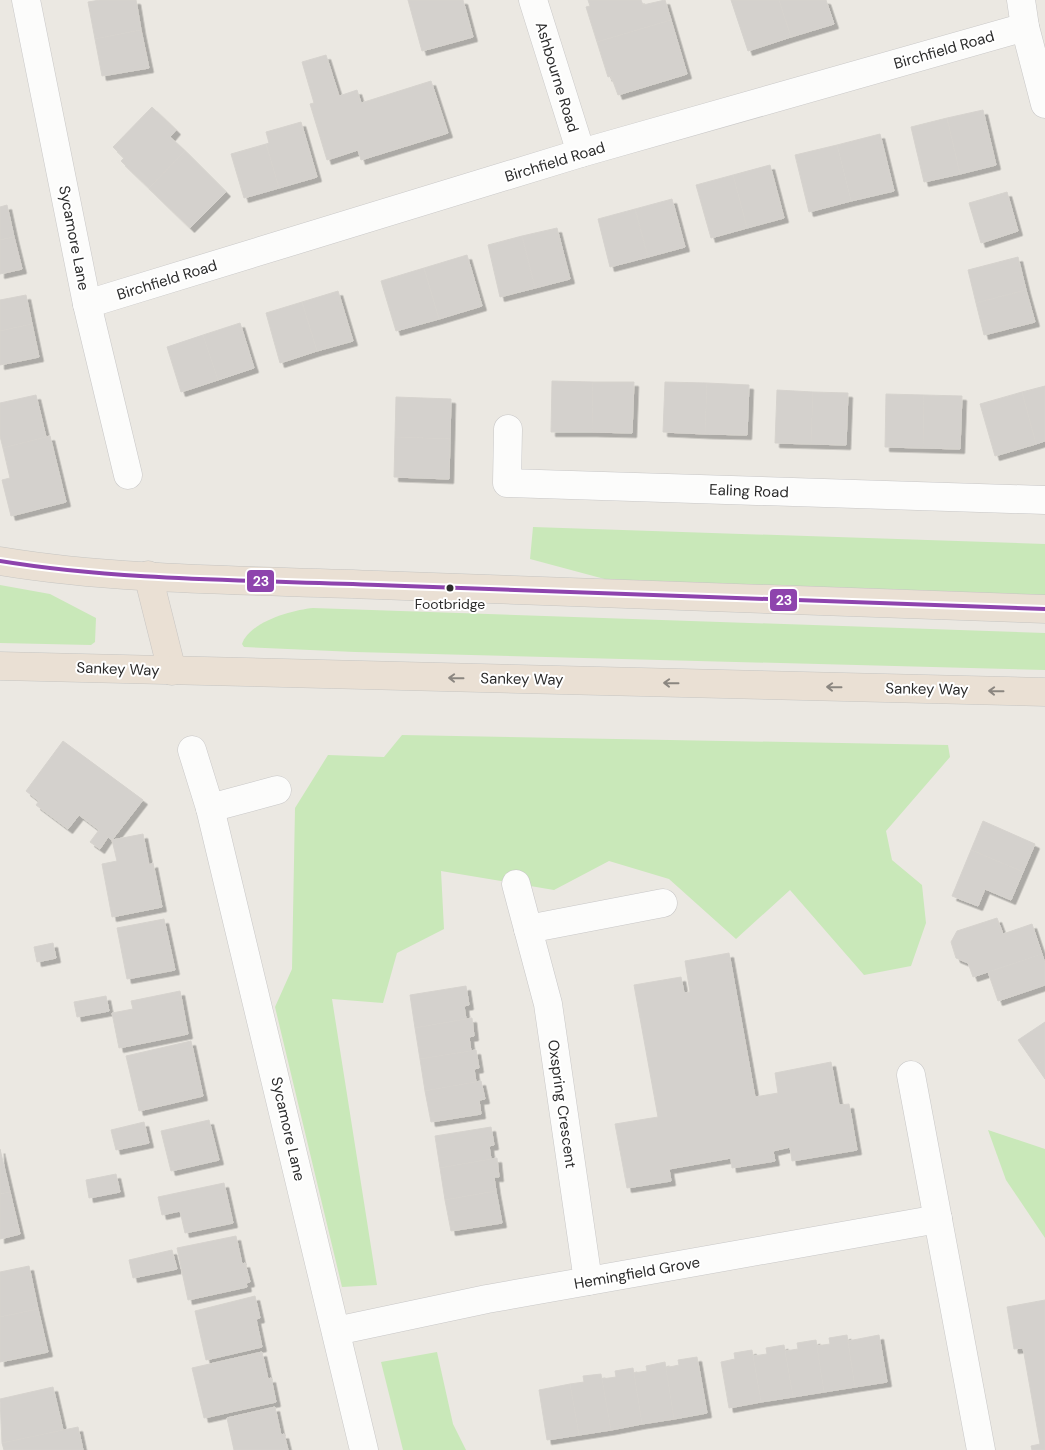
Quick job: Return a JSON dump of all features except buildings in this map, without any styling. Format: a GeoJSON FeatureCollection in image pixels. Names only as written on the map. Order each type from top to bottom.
{"type":"FeatureCollection","features":[{"type":"Feature","properties":{"kind":"highway"},"geometry":{"type":"LineString","coordinates":[[0,561],[41,568],[148,575],[656,596],[1045,609]]}},
{"type":"Feature","properties":{"kind":"highway"},"geometry":{"type":"LineString","coordinates":[[148,575],[172,671]]}},
{"type":"Feature","properties":{"kind":"highway","name":"Sankey Way"},"geometry":{"type":"LineString","coordinates":[[0,666],[1045,692]]}},
{"type":"Feature","properties":{"kind":"street","name":"Sycamore Lane"},"geometry":{"type":"LineString","coordinates":[[26,0],[87,304],[128,475]]}},
{"type":"Feature","properties":{"kind":"street","name":"Ashbourne Road"},"geometry":{"type":"LineString","coordinates":[[533,0],[581,153]]}},
{"type":"Feature","properties":{"kind":"street"},"geometry":{"type":"LineString","coordinates":[[1021,0],[1025,27],[1045,104]]}},
{"type":"Feature","properties":{"kind":"street","name":"Birchfield Road"},"geometry":{"type":"LineString","coordinates":[[87,304],[581,153],[1025,27]]}},
{"type":"Feature","properties":{"kind":"street","name":"Ealing Road"},"geometry":{"type":"LineString","coordinates":[[508,429],[507,483],[1045,500]]}},
{"type":"Feature","properties":{"kind":"street","name":"Sycamore Lane"},"geometry":{"type":"LineString","coordinates":[[192,750],[210,808],[364,1450]]}},
{"type":"Feature","properties":{"kind":"street"},"geometry":{"type":"LineString","coordinates":[[210,808],[277,790]]}},
{"type":"Feature","properties":{"kind":"street","name":"Oxspring Crescent"},"geometry":{"type":"LineString","coordinates":[[516,884],[548,1004],[588,1281]]}},
{"type":"Feature","properties":{"kind":"street"},"geometry":{"type":"LineString","coordinates":[[528,929],[663,903]]}},
{"type":"Feature","properties":{"kind":"street"},"geometry":{"type":"LineString","coordinates":[[911,1074],[981,1450]]}},
{"type":"Feature","properties":{"kind":"street","name":"Hemingfield Grove"},"geometry":{"type":"LineString","coordinates":[[336,1331],[588,1281],[938,1219]]}},
{"type":"Feature","properties":{"kind":"green space"},"geometry":{"type":"Polygon","coordinates":[[[533,527],[1045,544],[1045,598],[627,585],[530,559],[533,527]]]}},
{"type":"Feature","properties":{"kind":"green space"},"geometry":{"type":"Polygon","coordinates":[[[0,585],[50,594],[96,618],[95,642],[91,645],[0,643],[0,585]]]}},
{"type":"Feature","properties":{"kind":"green space"},"geometry":{"type":"Polygon","coordinates":[[[313,608],[1045,633],[1045,670],[355,652],[244,647],[242,644],[246,636],[262,623],[283,614],[313,608]]]}},
{"type":"Feature","properties":{"kind":"green space"},"geometry":{"type":"Polygon","coordinates":[[[402,735],[948,745],[950,757],[886,831],[892,860],[922,885],[926,923],[911,966],[864,975],[790,890],[736,939],[669,879],[609,861],[554,890],[441,871],[444,929],[397,953],[383,1003],[332,999],[377,1285],[342,1287],[275,1007],[292,969],[295,808],[328,755],[384,757],[402,735]]]}},
{"type":"Feature","properties":{"kind":"green space"},"geometry":{"type":"Polygon","coordinates":[[[988,1130],[1045,1149],[1045,1238],[1006,1180],[988,1130]]]}},
{"type":"Feature","properties":{"kind":"green space"},"geometry":{"type":"Polygon","coordinates":[[[437,1352],[453,1424],[466,1450],[403,1450],[381,1362],[437,1352]]]}},
{"type":"Feature","properties":{"kind":"transit line","name":"23"},"geometry":{"type":"LineString","coordinates":[[0,561],[46,568],[188,579],[1045,609]]}},
{"type":"Feature","properties":{"kind":"place","name":"Footbridge"},"geometry":{"type":"Point","coordinates":[450,588]}}]}
